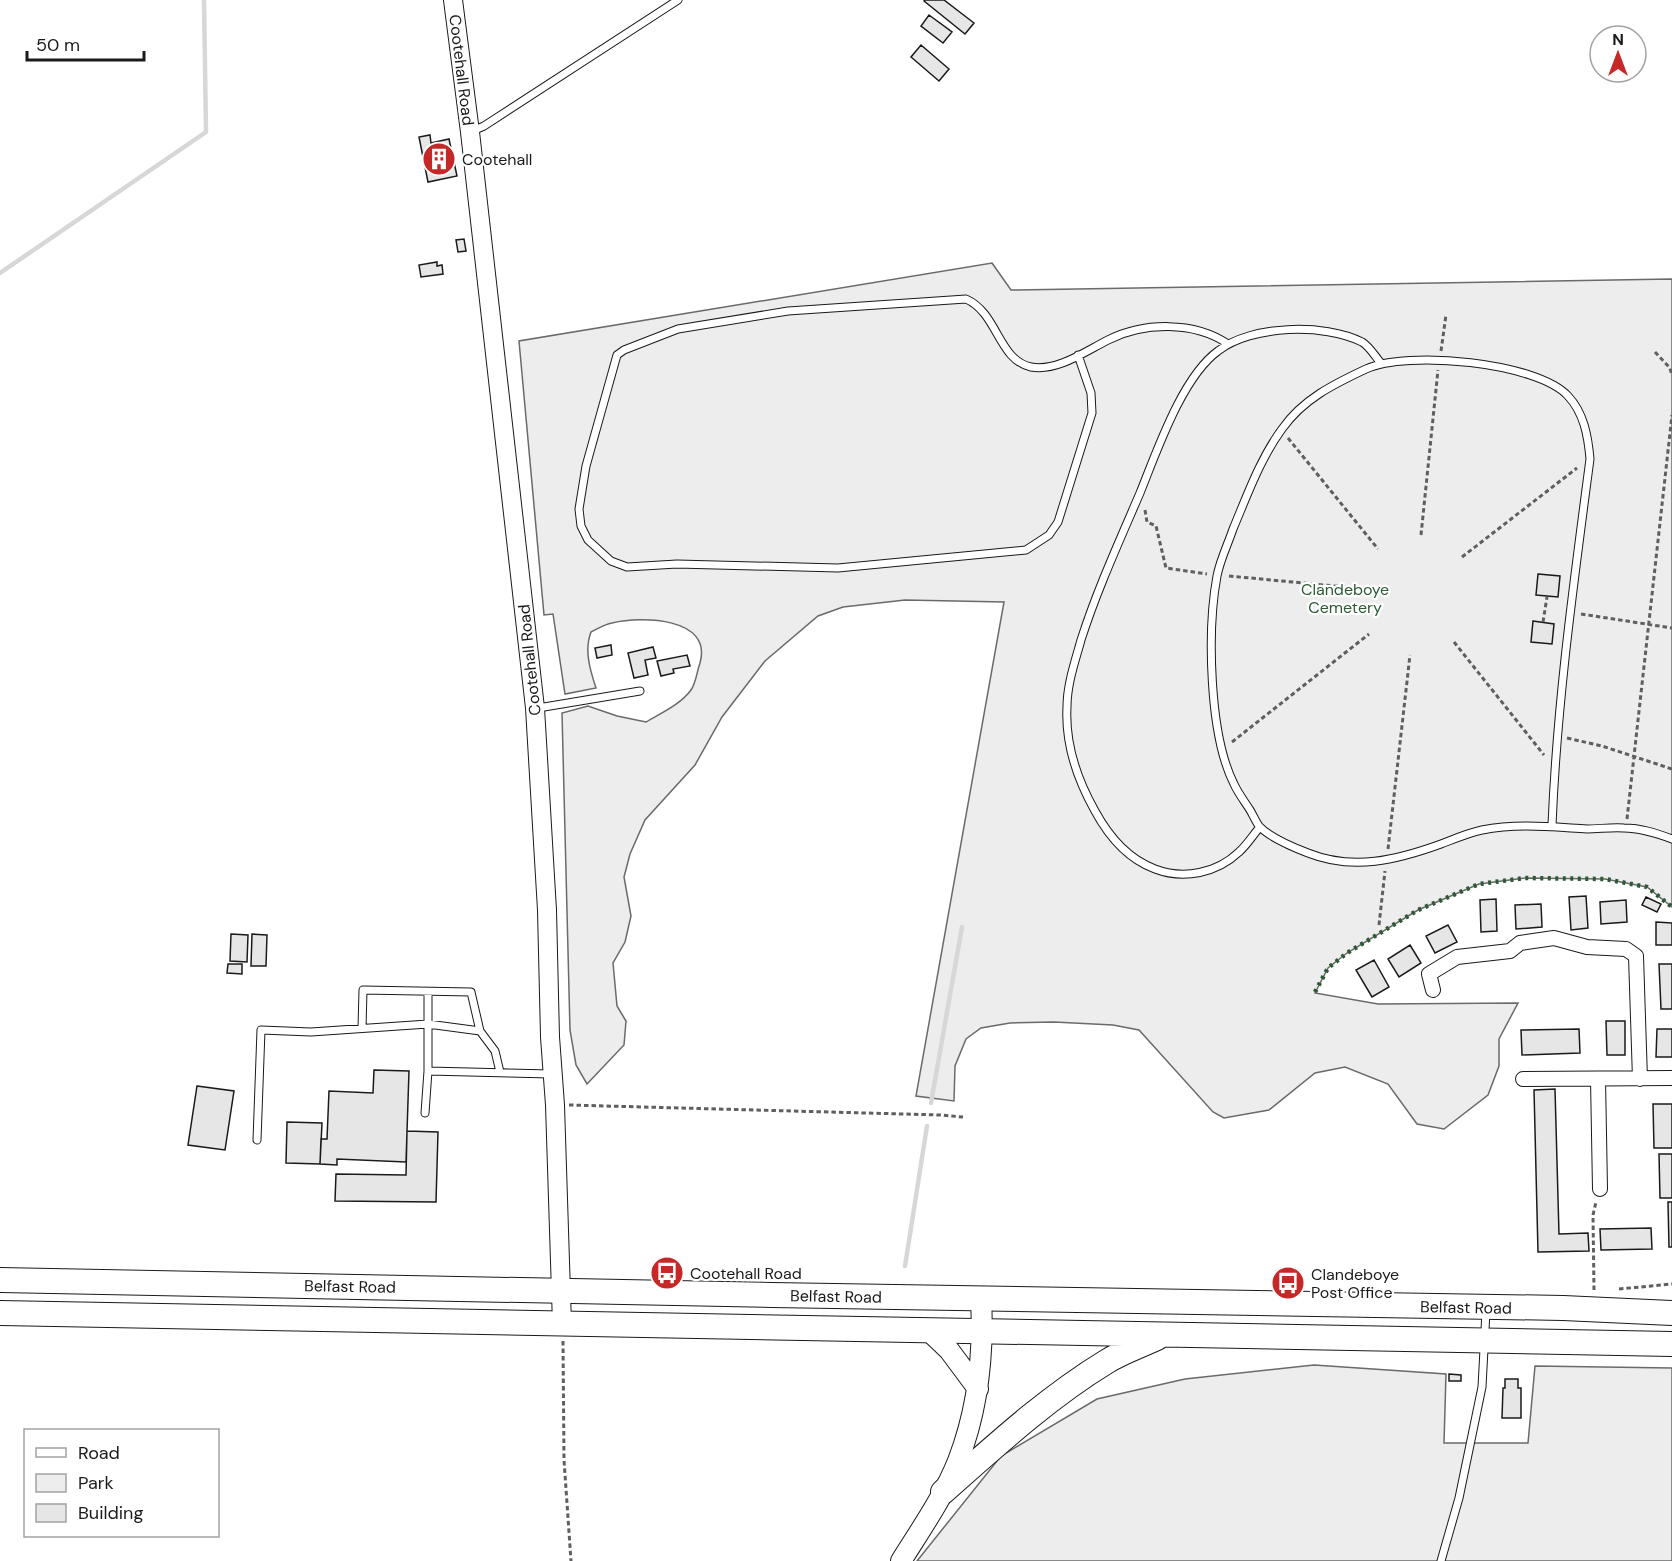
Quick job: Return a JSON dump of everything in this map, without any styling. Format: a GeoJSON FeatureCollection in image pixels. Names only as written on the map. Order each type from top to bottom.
{"type":"FeatureCollection","features":[{"type":"Feature","properties":{"kind":"highway","name":"Belfast Road"},"geometry":{"type":"LineString","coordinates":[[0,1280],[1563,1308],[1672,1312]]}},
{"type":"Feature","properties":{"kind":"highway"},"geometry":{"type":"LineString","coordinates":[[1563,1308],[1672,1295]]}},
{"type":"Feature","properties":{"kind":"highway","name":"Belfast Road"},"geometry":{"type":"LineString","coordinates":[[0,1313],[1672,1344]]}},
{"type":"Feature","properties":{"kind":"highway"},"geometry":{"type":"LineString","coordinates":[[943,1492],[1036,1411],[1073,1384],[1108,1361],[1164,1335]]}},
{"type":"Feature","properties":{"kind":"main road"},"geometry":{"type":"LineString","coordinates":[[901,1561],[943,1492],[958,1461],[970,1423],[978,1389],[983,1331],[981,1299]]}},
{"type":"Feature","properties":{"kind":"main road"},"geometry":{"type":"LineString","coordinates":[[928,1330],[956,1359],[978,1389]]}},
{"type":"Feature","properties":{"kind":"street","name":"Cootehall Road"},"geometry":{"type":"LineString","coordinates":[[453,0],[535,708],[547,910],[562,1324]]}},
{"type":"Feature","properties":{"kind":"street"},"geometry":{"type":"LineString","coordinates":[[1433,990],[1429,974],[1457,957],[1510,951],[1520,944],[1554,938],[1587,947],[1626,949],[1636,956],[1640,1079]]}},
{"type":"Feature","properties":{"kind":"street"},"geometry":{"type":"LineString","coordinates":[[1523,1079],[1672,1078]]}},
{"type":"Feature","properties":{"kind":"street"},"geometry":{"type":"LineString","coordinates":[[1598,1079],[1600,1189]]}},
{"type":"Feature","properties":{"kind":"lane"},"geometry":{"type":"LineString","coordinates":[[470,132],[484,126],[678,0]]}},
{"type":"Feature","properties":{"kind":"lane"},"geometry":{"type":"LineString","coordinates":[[1078,356],[1091,393],[1092,412],[1058,522],[1049,535],[1026,550],[838,568],[677,564],[627,567],[611,561],[598,550],[588,540],[582,525],[579,509],[586,466],[617,356],[624,350],[678,329],[788,311],[966,299],[981,307],[1012,357],[1020,363],[1033,367],[1050,366],[1078,356],[1111,338],[1132,331],[1158,327],[1178,328],[1200,333],[1228,344]]}},
{"type":"Feature","properties":{"kind":"lane"},"geometry":{"type":"LineString","coordinates":[[1260,827],[1238,853],[1208,871],[1185,875],[1162,872],[1149,867],[1126,852],[1100,820],[1085,794],[1075,767],[1068,738],[1066,706],[1073,667],[1093,603],[1180,401],[1199,369],[1217,351],[1237,339],[1268,330],[1298,330],[1333,333],[1363,343],[1380,362]]}},
{"type":"Feature","properties":{"kind":"lane"},"geometry":{"type":"LineString","coordinates":[[1552,825],[1557,735],[1590,459],[1588,436],[1579,410],[1567,394],[1552,383],[1533,375],[1498,367],[1439,360],[1380,362],[1334,384],[1311,399],[1281,430],[1248,492],[1217,575],[1211,652],[1214,703],[1222,750],[1233,783],[1260,827],[1300,850],[1335,861],[1359,863],[1387,860],[1408,856],[1480,830],[1552,825],[1588,829],[1626,828],[1647,831],[1672,839]]}},
{"type":"Feature","properties":{"kind":"lane"},"geometry":{"type":"LineString","coordinates":[[535,708],[640,691]]}},
{"type":"Feature","properties":{"kind":"lane"},"geometry":{"type":"LineString","coordinates":[[362,1028],[363,990],[471,992],[480,1032],[495,1051],[500,1072]]}},
{"type":"Feature","properties":{"kind":"lane"},"geometry":{"type":"LineString","coordinates":[[425,1113],[428,1071],[428,992]]}},
{"type":"Feature","properties":{"kind":"lane"},"geometry":{"type":"LineString","coordinates":[[257,1140],[261,1030],[310,1032],[428,1024],[480,1032]]}},
{"type":"Feature","properties":{"kind":"lane"},"geometry":{"type":"LineString","coordinates":[[428,1071],[554,1074]]}},
{"type":"Feature","properties":{"kind":"lane"},"geometry":{"type":"LineString","coordinates":[[1441,1561],[1459,1498],[1482,1387],[1486,1307]]}},
{"type":"Feature","properties":{"kind":"path"},"geometry":{"type":"LineString","coordinates":[[1421,535],[1439,360],[1446,315]]}},
{"type":"Feature","properties":{"kind":"path"},"geometry":{"type":"LineString","coordinates":[[1654,352],[1670,368],[1672,376]]}},
{"type":"Feature","properties":{"kind":"path"},"geometry":{"type":"LineString","coordinates":[[1626,828],[1672,415]]}},
{"type":"Feature","properties":{"kind":"path"},"geometry":{"type":"LineString","coordinates":[[1281,430],[1378,549]]}},
{"type":"Feature","properties":{"kind":"path"},"geometry":{"type":"LineString","coordinates":[[1462,557],[1590,459]]}},
{"type":"Feature","properties":{"kind":"path"},"geometry":{"type":"LineString","coordinates":[[1667,462],[1672,462]]}},
{"type":"Feature","properties":{"kind":"path"},"geometry":{"type":"LineString","coordinates":[[1543,622],[1547,597]]}},
{"type":"Feature","properties":{"kind":"path"},"geometry":{"type":"LineString","coordinates":[[1570,613],[1672,628]]}},
{"type":"Feature","properties":{"kind":"path"},"geometry":{"type":"LineString","coordinates":[[1222,750],[1369,634]]}},
{"type":"Feature","properties":{"kind":"path"},"geometry":{"type":"LineString","coordinates":[[1454,642],[1555,769]]}},
{"type":"Feature","properties":{"kind":"path"},"geometry":{"type":"LineString","coordinates":[[1379,925],[1410,655]]}},
{"type":"Feature","properties":{"kind":"path"},"geometry":{"type":"LineString","coordinates":[[1557,735],[1602,746],[1672,769]]}},
{"type":"Feature","properties":{"kind":"path"},"geometry":{"type":"LineString","coordinates":[[555,1105],[963,1117]]}},
{"type":"Feature","properties":{"kind":"path"},"geometry":{"type":"LineString","coordinates":[[1594,1290],[1593,1215],[1600,1189]]}},
{"type":"Feature","properties":{"kind":"path"},"geometry":{"type":"LineString","coordinates":[[562,1324],[564,1460],[571,1561]]}},
{"type":"Feature","properties":{"kind":"green space","name":"Clandeboye Cemetery"},"geometry":{"type":"Polygon","coordinates":[[[992,263],[1011,290],[1672,279],[1672,907],[1647,887],[1605,879],[1525,878],[1479,884],[1418,910],[1347,953],[1328,968],[1315,993],[1378,1004],[1518,1003],[1499,1039],[1499,1066],[1488,1095],[1444,1129],[1417,1124],[1388,1084],[1345,1067],[1315,1073],[1269,1110],[1224,1118],[1213,1112],[1139,1030],[1113,1025],[1054,1022],[1010,1023],[981,1028],[966,1039],[955,1066],[954,1101],[916,1096],[1004,602],[905,600],[843,607],[818,616],[765,661],[722,717],[695,765],[645,820],[630,854],[624,877],[631,916],[625,942],[613,963],[617,1006],[626,1021],[624,1045],[587,1084],[576,1065],[570,1030],[562,713],[588,706],[617,716],[646,722],[676,704],[691,690],[700,663],[701,648],[696,636],[686,628],[672,623],[640,620],[607,624],[591,632],[589,639],[589,660],[596,688],[565,694],[553,614],[544,615],[519,341],[992,263]]]}},
{"type":"Feature","properties":{"kind":"green space"},"geometry":{"type":"Polygon","coordinates":[[[1314,1365],[1446,1374],[1444,1443],[1528,1443],[1535,1366],[1672,1368],[1672,1561],[917,1561],[1001,1456],[1097,1399],[1185,1379],[1314,1365]]]}},
{"type":"Feature","properties":{"kind":"building"},"geometry":{"type":"Polygon","coordinates":[[[925,0],[944,0],[974,23],[965,34],[925,0]]]}},
{"type":"Feature","properties":{"kind":"building"},"geometry":{"type":"Polygon","coordinates":[[[929,15],[952,32],[943,43],[921,26],[929,15]]]}},
{"type":"Feature","properties":{"kind":"building"},"geometry":{"type":"Polygon","coordinates":[[[921,45],[949,69],[939,81],[911,57],[921,45]]]}},
{"type":"Feature","properties":{"kind":"building","name":"Cootehall"},"geometry":{"type":"Polygon","coordinates":[[[430,135],[431,143],[449,139],[457,176],[428,182],[419,137],[430,135]]]}},
{"type":"Feature","properties":{"kind":"building"},"geometry":{"type":"Polygon","coordinates":[[[464,239],[466,251],[458,252],[456,240],[464,239]]]}},
{"type":"Feature","properties":{"kind":"building"},"geometry":{"type":"Polygon","coordinates":[[[437,262],[437,266],[442,265],[443,274],[421,277],[419,265],[437,262]]]}},
{"type":"Feature","properties":{"kind":"building"},"geometry":{"type":"Polygon","coordinates":[[[1538,574],[1560,576],[1558,597],[1536,595],[1538,574]]]}},
{"type":"Feature","properties":{"kind":"building"},"geometry":{"type":"Polygon","coordinates":[[[1533,621],[1554,624],[1552,644],[1531,642],[1533,621]]]}},
{"type":"Feature","properties":{"kind":"building"},"geometry":{"type":"Polygon","coordinates":[[[611,645],[612,655],[597,658],[595,648],[611,645]]]}},
{"type":"Feature","properties":{"kind":"building"},"geometry":{"type":"Polygon","coordinates":[[[653,647],[656,658],[645,660],[648,675],[634,678],[628,653],[653,647]]]}},
{"type":"Feature","properties":{"kind":"building"},"geometry":{"type":"Polygon","coordinates":[[[687,655],[690,666],[673,669],[674,673],[661,676],[657,661],[687,655]]]}},
{"type":"Feature","properties":{"kind":"building"},"geometry":{"type":"Polygon","coordinates":[[[1586,896],[1588,928],[1571,930],[1569,897],[1586,896]]]}},
{"type":"Feature","properties":{"kind":"building"},"geometry":{"type":"Polygon","coordinates":[[[1646,897],[1661,904],[1657,912],[1642,905],[1646,897]]]}},
{"type":"Feature","properties":{"kind":"building"},"geometry":{"type":"Polygon","coordinates":[[[1496,899],[1497,931],[1481,932],[1480,900],[1496,899]]]}},
{"type":"Feature","properties":{"kind":"building"},"geometry":{"type":"Polygon","coordinates":[[[1626,900],[1627,922],[1601,924],[1600,902],[1626,900]]]}},
{"type":"Feature","properties":{"kind":"building"},"geometry":{"type":"Polygon","coordinates":[[[1541,904],[1542,927],[1516,929],[1515,905],[1541,904]]]}},
{"type":"Feature","properties":{"kind":"building"},"geometry":{"type":"Polygon","coordinates":[[[1656,922],[1672,923],[1672,945],[1656,945],[1656,922]]]}},
{"type":"Feature","properties":{"kind":"building"},"geometry":{"type":"Polygon","coordinates":[[[1448,925],[1457,942],[1435,953],[1426,936],[1448,925]]]}},
{"type":"Feature","properties":{"kind":"building"},"geometry":{"type":"Polygon","coordinates":[[[231,934],[248,935],[247,962],[230,961],[231,934]]]}},
{"type":"Feature","properties":{"kind":"building"},"geometry":{"type":"Polygon","coordinates":[[[252,934],[267,935],[266,966],[251,966],[252,934]]]}},
{"type":"Feature","properties":{"kind":"building"},"geometry":{"type":"Polygon","coordinates":[[[1410,945],[1421,963],[1399,977],[1388,959],[1410,945]]]}},
{"type":"Feature","properties":{"kind":"building"},"geometry":{"type":"Polygon","coordinates":[[[1374,960],[1389,987],[1372,997],[1356,970],[1374,960]]]}},
{"type":"Feature","properties":{"kind":"building"},"geometry":{"type":"Polygon","coordinates":[[[228,964],[242,964],[242,974],[227,973],[228,964]]]}},
{"type":"Feature","properties":{"kind":"building"},"geometry":{"type":"Polygon","coordinates":[[[1659,964],[1672,964],[1672,1009],[1661,1009],[1659,964]]]}},
{"type":"Feature","properties":{"kind":"building"},"geometry":{"type":"Polygon","coordinates":[[[1606,1021],[1625,1021],[1625,1055],[1607,1055],[1606,1021]]]}},
{"type":"Feature","properties":{"kind":"building"},"geometry":{"type":"Polygon","coordinates":[[[1579,1029],[1580,1053],[1522,1055],[1521,1030],[1579,1029]]]}},
{"type":"Feature","properties":{"kind":"building"},"geometry":{"type":"Polygon","coordinates":[[[1657,1029],[1672,1029],[1672,1057],[1656,1057],[1657,1029]]]}},
{"type":"Feature","properties":{"kind":"building"},"geometry":{"type":"Polygon","coordinates":[[[374,1070],[409,1071],[406,1162],[337,1159],[337,1165],[320,1164],[321,1139],[327,1139],[329,1091],[373,1093],[374,1070]]]}},
{"type":"Feature","properties":{"kind":"building"},"geometry":{"type":"Polygon","coordinates":[[[197,1086],[234,1091],[225,1150],[188,1145],[197,1086]]]}},
{"type":"Feature","properties":{"kind":"building"},"geometry":{"type":"Polygon","coordinates":[[[1555,1089],[1559,1234],[1588,1233],[1589,1251],[1538,1252],[1534,1090],[1555,1089]]]}},
{"type":"Feature","properties":{"kind":"building"},"geometry":{"type":"Polygon","coordinates":[[[1653,1104],[1672,1104],[1672,1148],[1654,1148],[1653,1104]]]}},
{"type":"Feature","properties":{"kind":"building"},"geometry":{"type":"Polygon","coordinates":[[[287,1122],[322,1123],[320,1164],[286,1163],[287,1122]]]}},
{"type":"Feature","properties":{"kind":"building"},"geometry":{"type":"Polygon","coordinates":[[[407,1131],[438,1132],[436,1202],[335,1201],[336,1174],[406,1175],[407,1131]]]}},
{"type":"Feature","properties":{"kind":"building"},"geometry":{"type":"Polygon","coordinates":[[[1659,1154],[1672,1154],[1672,1198],[1660,1198],[1659,1154]]]}},
{"type":"Feature","properties":{"kind":"building"},"geometry":{"type":"Polygon","coordinates":[[[1668,1202],[1672,1202],[1672,1247],[1669,1247],[1668,1202]]]}},
{"type":"Feature","properties":{"kind":"building"},"geometry":{"type":"Polygon","coordinates":[[[1651,1228],[1652,1249],[1601,1250],[1600,1229],[1651,1228]]]}},
{"type":"Feature","properties":{"kind":"building"},"geometry":{"type":"Polygon","coordinates":[[[1449,1374],[1461,1375],[1461,1381],[1449,1381],[1449,1374]]]}},
{"type":"Feature","properties":{"kind":"building"},"geometry":{"type":"Polygon","coordinates":[[[1505,1379],[1518,1379],[1518,1388],[1521,1388],[1521,1418],[1502,1418],[1505,1379]]]}},
{"type":"Feature","properties":{"kind":"waterway"},"geometry":{"type":"LineString","coordinates":[[0,273],[206,132],[204,0]]}},
{"type":"Feature","properties":{"kind":"waterway"},"geometry":{"type":"LineString","coordinates":[[931,1103],[962,927]]}},
{"type":"Feature","properties":{"kind":"waterway"},"geometry":{"type":"LineString","coordinates":[[905,1266],[927,1126]]}},
{"type":"Feature","properties":{"kind":"hedge"},"geometry":{"type":"LineString","coordinates":[[1315,992],[1328,968],[1347,953],[1418,910],[1479,884],[1525,878],[1605,879],[1647,887],[1672,907]]}},
{"type":"Feature","properties":{"kind":"place","name":"Cootehall"},"geometry":{"type":"Point","coordinates":[439,159]}},
{"type":"Feature","properties":{"kind":"place","name":"Cootehall Road"},"geometry":{"type":"Point","coordinates":[667,1273]}},
{"type":"Feature","properties":{"kind":"place","name":"Clandeboye Post Office"},"geometry":{"type":"Point","coordinates":[1288,1283]}}]}
